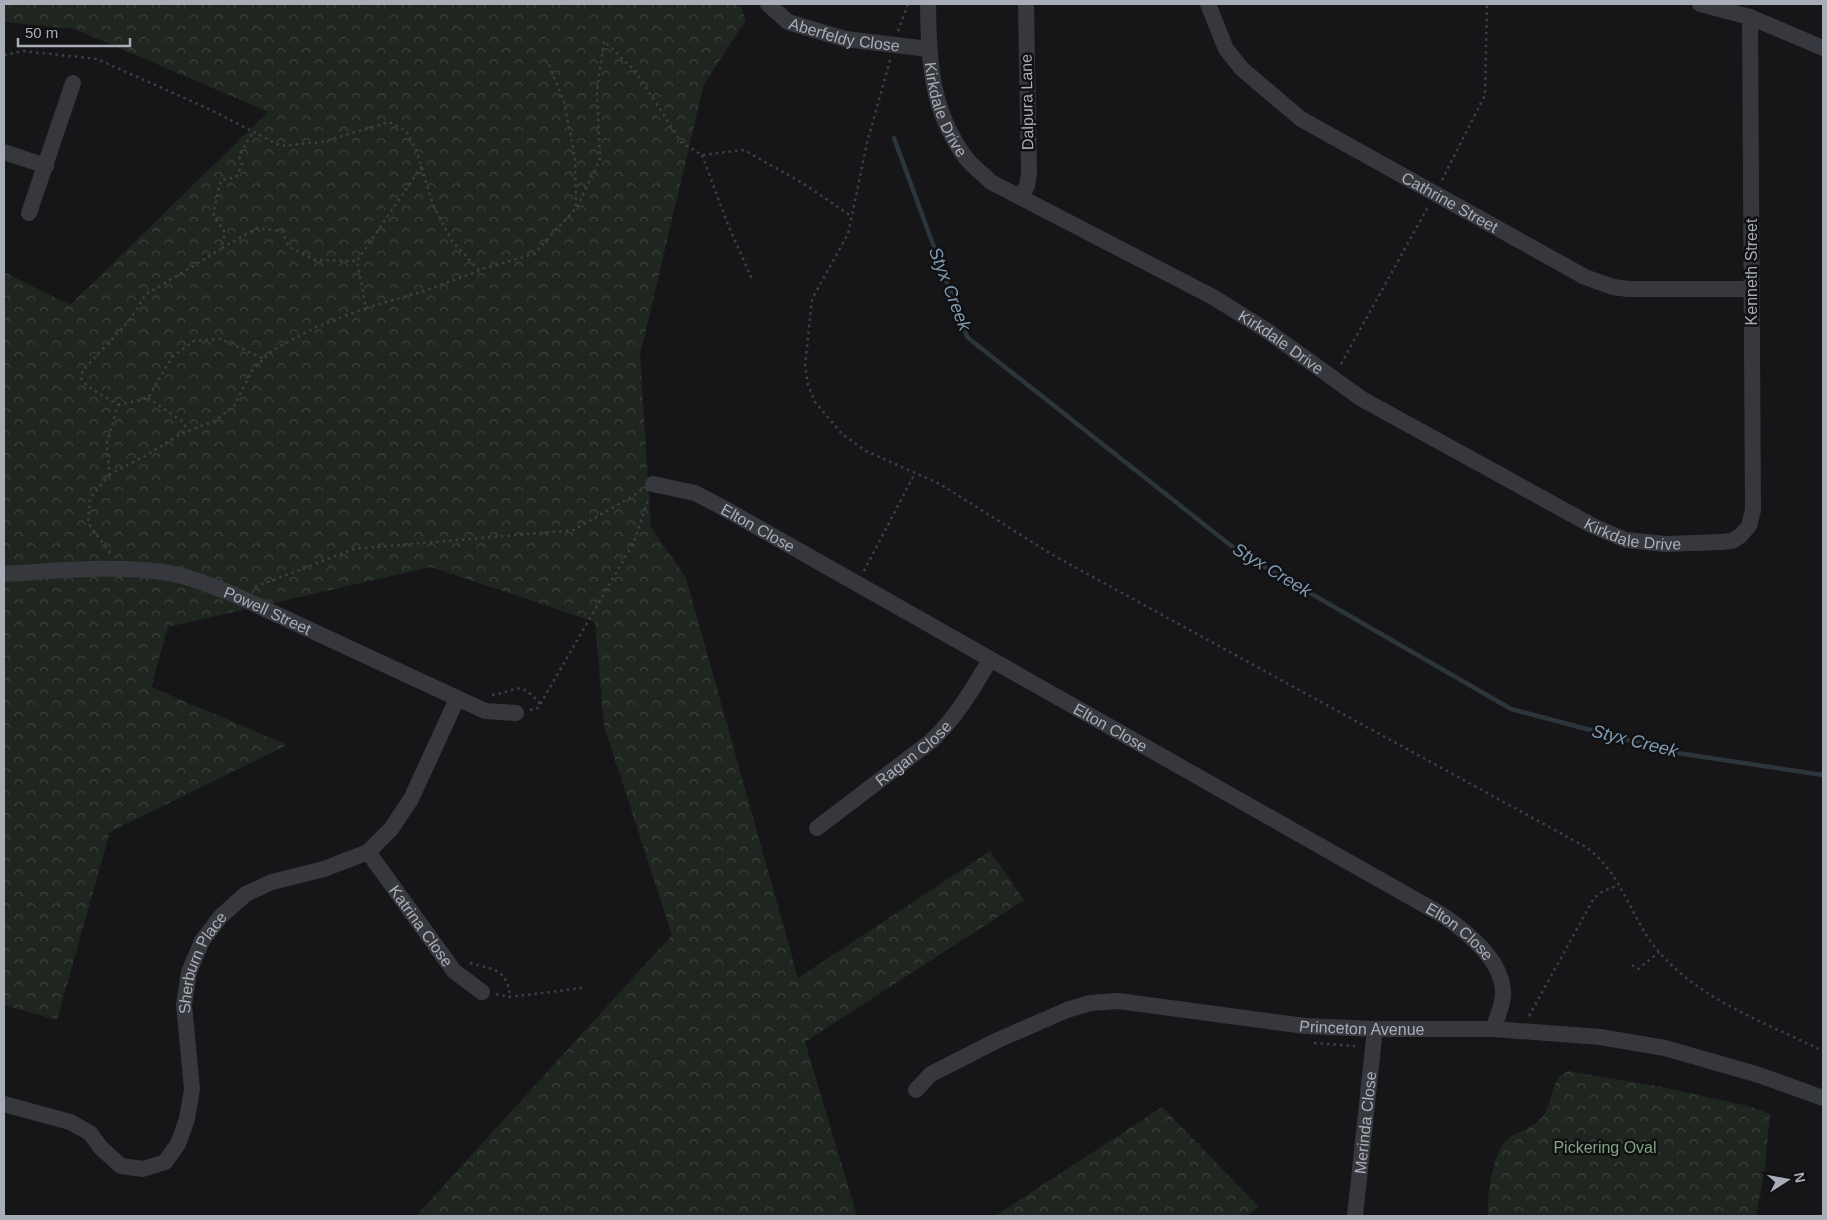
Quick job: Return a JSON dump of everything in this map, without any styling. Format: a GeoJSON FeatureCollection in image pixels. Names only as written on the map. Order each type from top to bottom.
{"type":"FeatureCollection","features":[{"type":"Feature","properties":{"kind":"street","name":"Aberfeldy Close"},"geometry":{"type":"LineString","coordinates":[[768,4],[788,22],[845,39],[929,49]]}},
{"type":"Feature","properties":{"kind":"street","name":"Kirkdale Drive"},"geometry":{"type":"LineString","coordinates":[[928,4],[929,49],[935,95],[949,130],[966,158],[991,182],[1213,297],[1266,330],[1362,399],[1593,526],[1626,540],[1665,544],[1732,541],[1749,526]]}},
{"type":"Feature","properties":{"kind":"street","name":"Dalpura Lane"},"geometry":{"type":"LineString","coordinates":[[1020,197],[1027,186],[1029,173],[1026,4]]}},
{"type":"Feature","properties":{"kind":"street","name":"Cathrine Street"},"geometry":{"type":"LineString","coordinates":[[1208,4],[1226,49],[1242,69],[1301,118],[1586,277],[1613,288],[1645,290],[1750,289]]}},
{"type":"Feature","properties":{"kind":"street"},"geometry":{"type":"LineString","coordinates":[[1700,4],[1750,17],[1823,48]]}},
{"type":"Feature","properties":{"kind":"street","name":"Kenneth Street"},"geometry":{"type":"LineString","coordinates":[[1749,526],[1754,489],[1750,289],[1750,17]]}},
{"type":"Feature","properties":{"kind":"street"},"geometry":{"type":"LineString","coordinates":[[29,213],[74,83]]}},
{"type":"Feature","properties":{"kind":"street"},"geometry":{"type":"LineString","coordinates":[[4,152],[46,166]]}},
{"type":"Feature","properties":{"kind":"street","name":"Elton Close"},"geometry":{"type":"LineString","coordinates":[[653,484],[695,493],[712,502],[1444,916],[1466,932],[1486,951],[1499,976],[1503,991],[1493,1029]]}},
{"type":"Feature","properties":{"kind":"street","name":"Powell Street"},"geometry":{"type":"LineString","coordinates":[[4,574],[116,568],[164,572],[200,582],[235,595],[485,711],[516,713]]}},
{"type":"Feature","properties":{"kind":"street","name":"Ragan Close"},"geometry":{"type":"LineString","coordinates":[[817,828],[930,742],[946,727],[960,710],[990,660]]}},
{"type":"Feature","properties":{"kind":"street","name":"Sherburn Place"},"geometry":{"type":"LineString","coordinates":[[4,1104],[70,1122],[90,1133],[101,1148],[121,1166],[143,1169],[165,1162],[178,1144],[187,1118],[192,1089],[184,1005],[189,972],[202,941],[221,916],[246,894],[272,882],[324,869],[368,852],[391,829],[411,799],[457,699]]}},
{"type":"Feature","properties":{"kind":"street","name":"Katrina Close"},"geometry":{"type":"LineString","coordinates":[[368,852],[454,971],[482,992]]}},
{"type":"Feature","properties":{"kind":"street","name":"Princeton Avenue"},"geometry":{"type":"LineString","coordinates":[[916,1090],[931,1074],[952,1061],[1067,1010],[1090,1003],[1118,1001],[1305,1026],[1375,1029],[1493,1029],[1600,1037],[1665,1048],[1760,1075],[1823,1098]]}},
{"type":"Feature","properties":{"kind":"street","name":"Merinda Close"},"geometry":{"type":"LineString","coordinates":[[1355,1216],[1375,1029]]}},
{"type":"Feature","properties":{"kind":"path"},"geometry":{"type":"LineString","coordinates":[[896,38],[908,4]]}},
{"type":"Feature","properties":{"kind":"path"},"geometry":{"type":"LineString","coordinates":[[1332,378],[1436,194],[1485,95],[1487,4]]}},
{"type":"Feature","properties":{"kind":"path"},"geometry":{"type":"LineString","coordinates":[[116,568],[109,552],[88,523],[90,498],[109,475],[188,431],[214,421],[234,406],[253,369],[273,350],[316,327],[366,308],[424,291],[479,270],[534,254],[576,208],[600,159],[598,90],[604,41],[636,72],[682,142],[702,155],[728,225],[752,279]]}},
{"type":"Feature","properties":{"kind":"path"},"geometry":{"type":"LineString","coordinates":[[4,55],[23,51],[97,60],[209,109],[281,146],[322,142],[390,122],[406,130],[422,166],[433,205],[452,241],[479,270]]}},
{"type":"Feature","properties":{"kind":"path"},"geometry":{"type":"LineString","coordinates":[[891,56],[867,143],[845,243],[816,290],[810,304],[805,366],[808,385],[818,407],[842,434],[866,451],[952,491],[1051,554],[1584,846],[1606,864],[1619,885],[1636,920],[1659,952],[1676,970],[1700,989],[1823,1051]]}},
{"type":"Feature","properties":{"kind":"path"},"geometry":{"type":"LineString","coordinates":[[549,65],[564,102],[575,158],[576,208]]}},
{"type":"Feature","properties":{"kind":"path"},"geometry":{"type":"LineString","coordinates":[[220,248],[225,233],[213,213],[221,180],[236,177],[242,165],[239,156],[253,132]]}},
{"type":"Feature","properties":{"kind":"path"},"geometry":{"type":"LineString","coordinates":[[702,155],[744,150],[804,184],[851,216]]}},
{"type":"Feature","properties":{"kind":"path"},"geometry":{"type":"LineString","coordinates":[[366,308],[357,261],[422,166]]}},
{"type":"Feature","properties":{"kind":"path"},"geometry":{"type":"LineString","coordinates":[[264,359],[221,339],[194,341],[172,357],[148,398],[118,405],[87,386],[81,378],[83,370],[130,320],[145,295],[220,248],[257,228],[282,232],[289,247],[315,260],[357,261]]}},
{"type":"Feature","properties":{"kind":"path"},"geometry":{"type":"LineString","coordinates":[[148,398],[183,422],[188,431]]}},
{"type":"Feature","properties":{"kind":"path"},"geometry":{"type":"LineString","coordinates":[[109,475],[107,442],[118,405]]}},
{"type":"Feature","properties":{"kind":"path"},"geometry":{"type":"LineString","coordinates":[[862,573],[914,473]]}},
{"type":"Feature","properties":{"kind":"path"},"geometry":{"type":"LineString","coordinates":[[235,595],[354,549],[574,530],[653,484]]}},
{"type":"Feature","properties":{"kind":"path"},"geometry":{"type":"LineString","coordinates":[[516,713],[538,708],[634,542],[653,484]]}},
{"type":"Feature","properties":{"kind":"path"},"geometry":{"type":"LineString","coordinates":[[1530,1014],[1594,898],[1603,891],[1619,885]]}},
{"type":"Feature","properties":{"kind":"path"},"geometry":{"type":"LineString","coordinates":[[1632,964],[1638,969],[1659,952]]}},
{"type":"Feature","properties":{"kind":"path"},"geometry":{"type":"LineString","coordinates":[[464,961],[486,966],[502,973],[506,979],[510,997]]}},
{"type":"Feature","properties":{"kind":"path"},"geometry":{"type":"LineString","coordinates":[[482,992],[510,997],[582,988]]}},
{"type":"Feature","properties":{"kind":"path"},"geometry":{"type":"LineString","coordinates":[[1308,1041],[1322,1045],[1355,1046]]}},
{"type":"Feature","properties":{"kind":"green space"},"geometry":{"type":"Polygon","coordinates":[[[4,4],[739,4],[746,20],[704,84],[640,355],[651,527],[686,578],[798,978],[990,851],[1024,900],[805,1042],[857,1216],[416,1216],[672,935],[604,726],[595,622],[431,567],[168,627],[151,687],[287,745],[110,832],[57,1020],[4,1005],[4,272],[70,305],[268,112],[75,29],[4,22],[4,4]]]}},
{"type":"Feature","properties":{"kind":"green space","name":"Pickering Oval"},"geometry":{"type":"Polygon","coordinates":[[[1568,1071],[1662,1087],[1752,1107],[1770,1114],[1765,1167],[1756,1216],[1488,1216],[1491,1178],[1500,1149],[1510,1138],[1541,1118],[1548,1107],[1555,1084],[1562,1074],[1568,1071]]]}},
{"type":"Feature","properties":{"kind":"green space"},"geometry":{"type":"Polygon","coordinates":[[[1162,1107],[1259,1207],[1247,1216],[995,1216],[1162,1107]]]}},
{"type":"Feature","properties":{"kind":"waterway","name":"Styx Creek"},"geometry":{"type":"LineString","coordinates":[[894,138],[967,337],[1239,552],[1511,709],[1677,753],[1823,775]]}}]}
